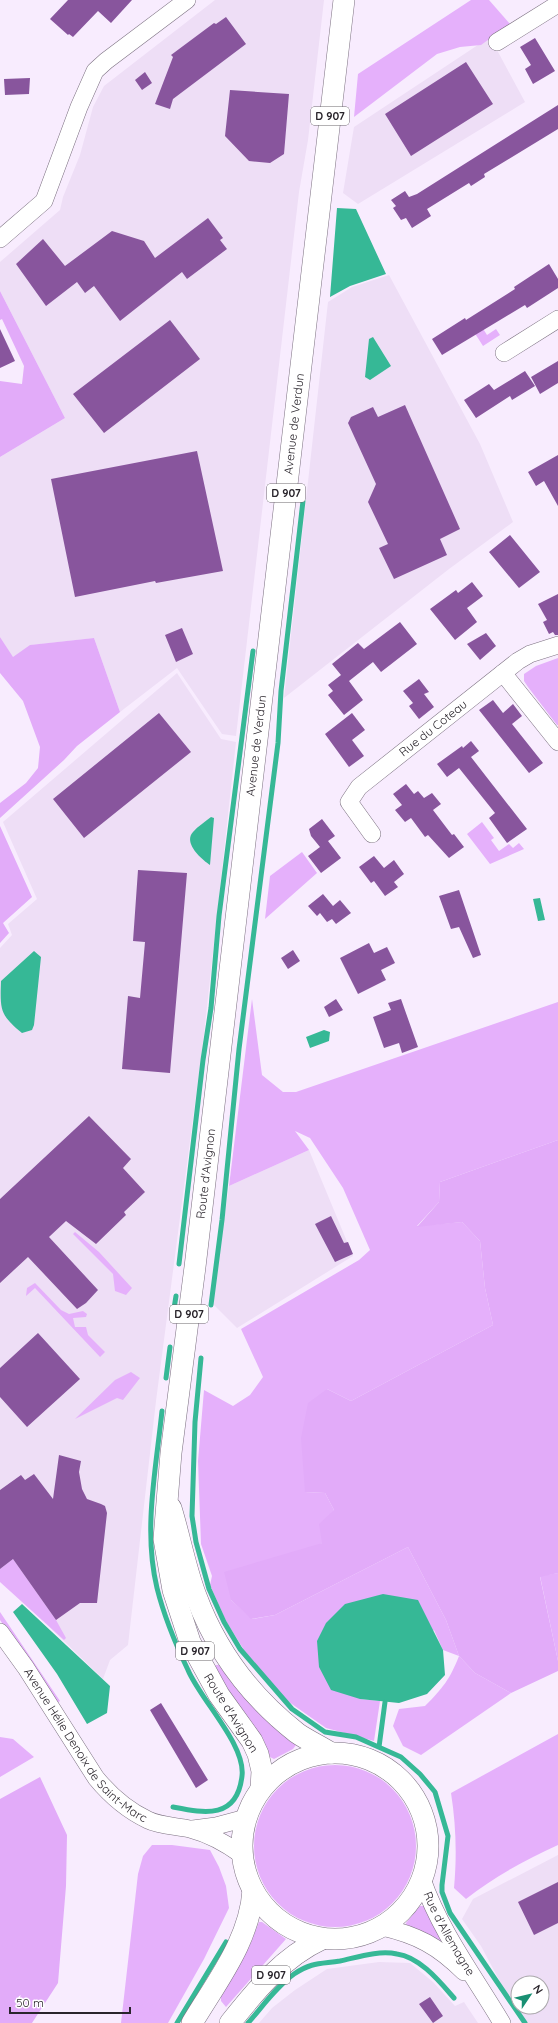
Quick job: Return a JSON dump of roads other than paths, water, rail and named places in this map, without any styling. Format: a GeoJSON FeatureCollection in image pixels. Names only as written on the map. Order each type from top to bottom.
{"type":"FeatureCollection","features":[{"type":"Feature","properties":{"kind":"main road","name":"Avenue de Verdun"},"geometry":{"type":"LineString","coordinates":[[244,848],[344,0]]}},
{"type":"Feature","properties":{"kind":"main road","name":"Route d'Avignon"},"geometry":{"type":"LineString","coordinates":[[244,848],[172,1453],[169,1499],[164,1539],[173,1590],[190,1642],[219,1695],[252,1741],[258,1754],[262,1771],[261,1789]]}},
{"type":"Feature","properties":{"kind":"main road","name":"Route d'Avignon"},"geometry":{"type":"LineString","coordinates":[[169,1499],[195,1595],[223,1654],[265,1705],[298,1733],[331,1753]]}},
{"type":"Feature","properties":{"kind":"main road","name":"D 907"},"geometry":{"type":"LineString","coordinates":[[331,1753],[353,1755],[375,1762],[395,1775],[410,1791],[421,1811],[427,1834],[428,1857],[422,1879],[406,1907],[382,1927],[353,1938],[322,1939],[301,1934],[282,1923],[265,1908],[253,1890],[246,1873],[242,1855],[242,1836],[246,1818],[252,1803],[261,1789],[275,1774],[292,1763],[311,1756],[331,1753]]}},
{"type":"Feature","properties":{"kind":"main road","name":"D 907"},"geometry":{"type":"LineString","coordinates":[[192,2023],[237,1949],[252,1908],[253,1890]]}},
{"type":"Feature","properties":{"kind":"main road","name":"D 907"},"geometry":{"type":"LineString","coordinates":[[230,2023],[254,1993],[274,1972],[297,1953],[322,1939]]}},
{"type":"Feature","properties":{"kind":"street"},"geometry":{"type":"LineString","coordinates":[[0,239],[44,201],[79,107],[95,71],[187,0]]}},
{"type":"Feature","properties":{"kind":"street"},"geometry":{"type":"LineString","coordinates":[[497,42],[558,4]]}},
{"type":"Feature","properties":{"kind":"street"},"geometry":{"type":"LineString","coordinates":[[504,353],[558,320]]}},
{"type":"Feature","properties":{"kind":"street","name":"Rue du Coteau"},"geometry":{"type":"LineString","coordinates":[[372,834],[348,802],[359,787],[503,673],[530,654],[558,644]]}},
{"type":"Feature","properties":{"kind":"street"},"geometry":{"type":"LineString","coordinates":[[503,673],[558,742]]}},
{"type":"Feature","properties":{"kind":"street","name":"Avenue Hélie Denoix de Saint-Marc"},"geometry":{"type":"LineString","coordinates":[[0,1632],[26,1668],[92,1771],[109,1793],[125,1806],[149,1821],[191,1829],[217,1840],[242,1855]]}},
{"type":"Feature","properties":{"kind":"street","name":"Avenue Hélie Denoix de Saint-Marc"},"geometry":{"type":"LineString","coordinates":[[191,1829],[216,1826],[246,1818]]}},
{"type":"Feature","properties":{"kind":"street","name":"Rue d'Allemagne"},"geometry":{"type":"LineString","coordinates":[[422,1879],[435,1912],[478,1987],[502,2023]]}},
{"type":"Feature","properties":{"kind":"street","name":"Rue d'Allemagne"},"geometry":{"type":"LineString","coordinates":[[382,1927],[416,1937],[435,1947],[453,1961],[478,1987]]}},
{"type":"Feature","properties":{"kind":"waterway"},"geometry":{"type":"LineString","coordinates":[[211,1305],[222,1220],[239,1049],[278,743],[281,691],[303,501]]}},
{"type":"Feature","properties":{"kind":"waterway"},"geometry":{"type":"LineString","coordinates":[[179,1264],[203,1060],[211,1008],[219,916],[253,651]]}},
{"type":"Feature","properties":{"kind":"waterway"},"geometry":{"type":"LineString","coordinates":[[173,1315],[176,1296]]}},
{"type":"Feature","properties":{"kind":"waterway"},"geometry":{"type":"LineString","coordinates":[[166,1378],[170,1347]]}},
{"type":"Feature","properties":{"kind":"waterway"},"geometry":{"type":"LineString","coordinates":[[201,1358],[195,1422],[192,1516],[196,1542],[209,1589],[224,1622],[240,1649],[292,1709],[325,1732],[356,1737],[401,1757],[420,1774],[435,1792],[448,1836],[442,1892],[450,1913],[525,2023]]}},
{"type":"Feature","properties":{"kind":"waterway"},"geometry":{"type":"LineString","coordinates":[[162,1411],[154,1477],[151,1522],[151,1544],[157,1588],[163,1609],[188,1670],[194,1682],[230,1736],[237,1750],[241,1764],[242,1776],[239,1790],[233,1800],[226,1807],[207,1811],[196,1811],[173,1807]]}},
{"type":"Feature","properties":{"kind":"waterway"},"geometry":{"type":"LineString","coordinates":[[379,1747],[385,1702]]}},
{"type":"Feature","properties":{"kind":"waterway"},"geometry":{"type":"LineString","coordinates":[[177,2023],[226,1942]]}},
{"type":"Feature","properties":{"kind":"waterway"},"geometry":{"type":"LineString","coordinates":[[248,2023],[281,1985],[300,1970],[316,1964],[340,1961],[376,1953],[397,1954],[414,1960],[429,1971],[454,1998]]}}]}
